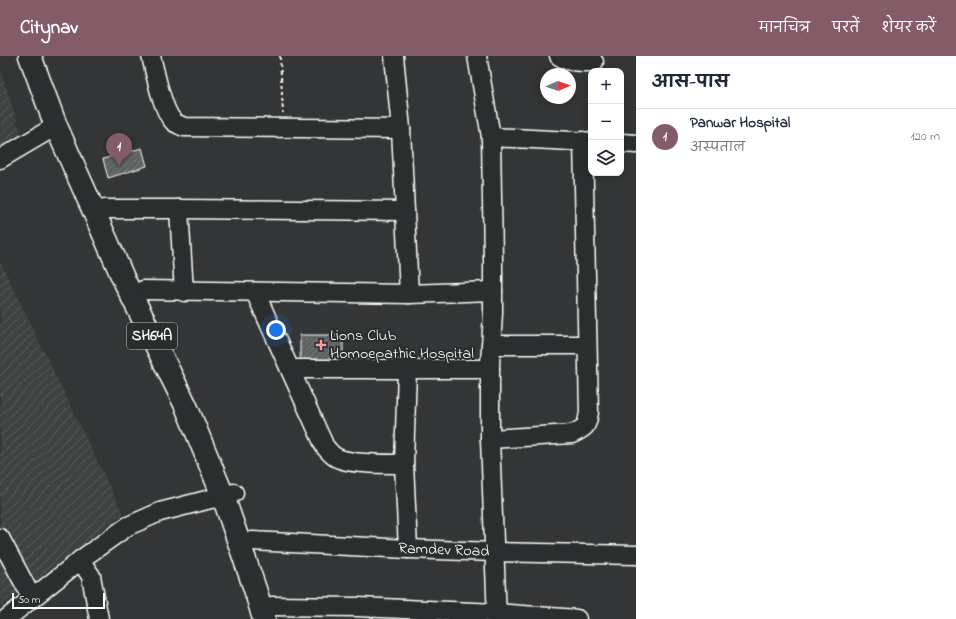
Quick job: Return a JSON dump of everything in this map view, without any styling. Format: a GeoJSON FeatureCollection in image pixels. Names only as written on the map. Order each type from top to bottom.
{"type":"FeatureCollection","features":[{"type":"Feature","properties":{"kind":"main road","name":"SH64A"},"geometry":{"type":"LineString","coordinates":[[30,56],[56,126],[124,280],[252,541],[270,615]]}},
{"type":"Feature","properties":{"kind":"main road","name":"SH64A"},"geometry":{"type":"LineString","coordinates":[[43,56],[67,121],[104,209],[195,395],[228,494],[255,589],[270,615]]}},
{"type":"Feature","properties":{"kind":"street"},"geometry":{"type":"LineString","coordinates":[[151,56],[167,113],[174,122],[184,127],[401,129]]}},
{"type":"Feature","properties":{"kind":"street"},"geometry":{"type":"LineString","coordinates":[[394,56],[401,129],[409,294]]}},
{"type":"Feature","properties":{"kind":"street"},"geometry":{"type":"LineString","coordinates":[[477,56],[491,136],[494,260],[490,369],[490,439],[497,616]]}},
{"type":"Feature","properties":{"kind":"street"},"geometry":{"type":"LineString","coordinates":[[559,56],[564,60],[595,63]]}},
{"type":"Feature","properties":{"kind":"street"},"geometry":{"type":"LineString","coordinates":[[0,159],[56,126]]}},
{"type":"Feature","properties":{"kind":"street"},"geometry":{"type":"LineString","coordinates":[[490,439],[572,434],[581,430],[587,423],[589,412],[587,345],[587,141],[491,136]]}},
{"type":"Feature","properties":{"kind":"street"},"geometry":{"type":"LineString","coordinates":[[624,143],[636,144]]}},
{"type":"Feature","properties":{"kind":"street"},"geometry":{"type":"LineString","coordinates":[[104,209],[405,211]]}},
{"type":"Feature","properties":{"kind":"street"},"geometry":{"type":"LineString","coordinates":[[179,209],[184,292]]}},
{"type":"Feature","properties":{"kind":"street"},"geometry":{"type":"LineString","coordinates":[[143,290],[184,292],[409,294],[493,291]]}},
{"type":"Feature","properties":{"kind":"street"},"geometry":{"type":"LineString","coordinates":[[255,292],[325,447],[334,457],[345,461],[359,463],[404,464]]}},
{"type":"Feature","properties":{"kind":"street"},"geometry":{"type":"LineString","coordinates":[[491,345],[587,345]]}},
{"type":"Feature","properties":{"kind":"street"},"geometry":{"type":"LineString","coordinates":[[290,369],[490,369]]}},
{"type":"Feature","properties":{"kind":"street"},"geometry":{"type":"LineString","coordinates":[[407,369],[404,464],[408,549]]}},
{"type":"Feature","properties":{"kind":"street"},"geometry":{"type":"LineString","coordinates":[[6,619],[80,560],[128,526],[160,512],[228,494]]}},
{"type":"Feature","properties":{"kind":"street"},"geometry":{"type":"LineString","coordinates":[[0,538],[32,598]]}},
{"type":"Feature","properties":{"kind":"street","name":"Ramdev Road"},"geometry":{"type":"LineString","coordinates":[[252,541],[408,549],[636,555]]}},
{"type":"Feature","properties":{"kind":"street"},"geometry":{"type":"LineString","coordinates":[[80,560],[91,576],[99,619]]}},
{"type":"Feature","properties":{"kind":"street"},"geometry":{"type":"LineString","coordinates":[[270,615],[358,607],[497,616],[577,619]]}},
{"type":"Feature","properties":{"kind":"path"},"geometry":{"type":"LineString","coordinates":[[280,56],[283,128]]}},
{"type":"Feature","properties":{"kind":"shaded area"},"geometry":{"type":"Polygon","coordinates":[[[0,69],[24,143],[0,159],[0,69]]]}},
{"type":"Feature","properties":{"kind":"shaded area"},"geometry":{"type":"Polygon","coordinates":[[[0,261],[123,514],[0,607],[0,261]]]}},
{"type":"Feature","properties":{"kind":"building"},"geometry":{"type":"Polygon","coordinates":[[[142,148],[147,166],[108,178],[103,159],[142,148]]]}},
{"type":"Feature","properties":{"kind":"building"},"geometry":{"type":"Polygon","coordinates":[[[300,335],[343,335],[343,363],[300,363],[300,335]]]}},
{"type":"Feature","properties":{"kind":"place","name":"Panwar Hospital"},"geometry":{"type":"Point","coordinates":[119,166]}},
{"type":"Feature","properties":{"kind":"place","name":"Lions Club Homoepathic Hospital"},"geometry":{"type":"Point","coordinates":[321,345]}}]}
